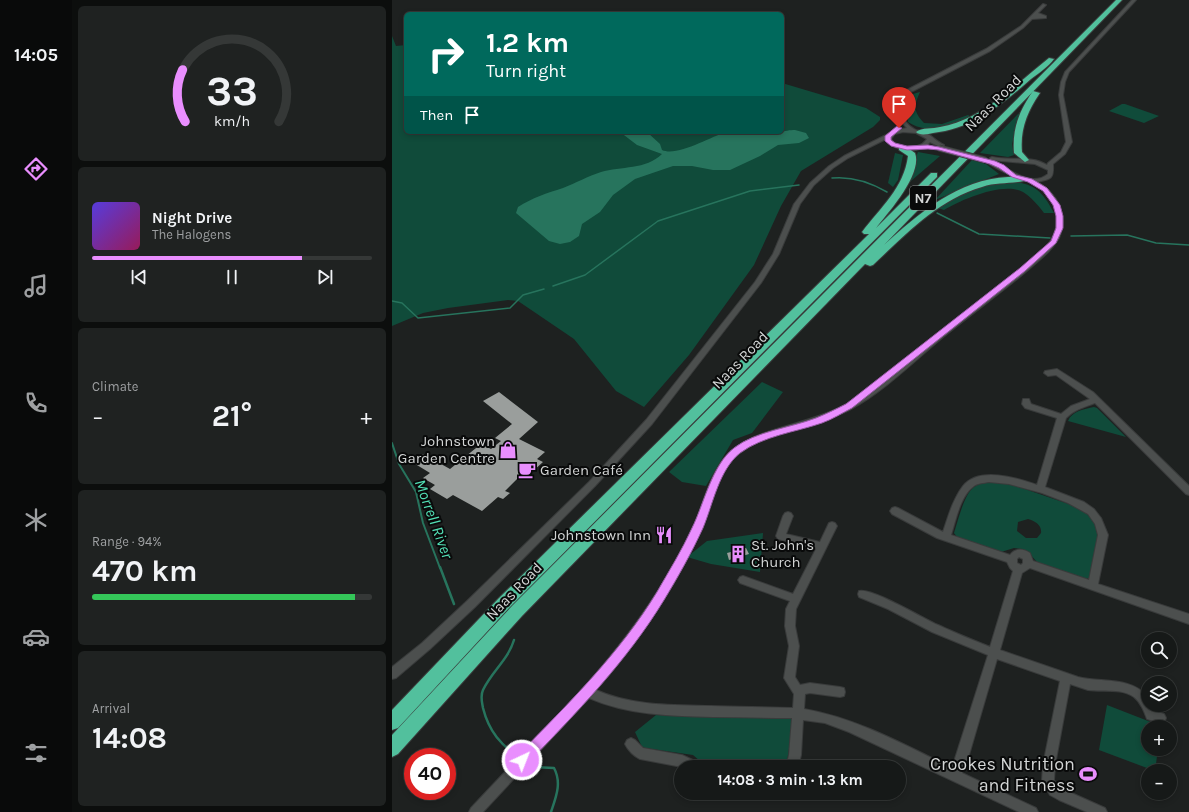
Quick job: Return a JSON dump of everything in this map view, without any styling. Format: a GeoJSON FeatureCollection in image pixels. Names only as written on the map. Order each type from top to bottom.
{"type":"FeatureCollection","features":[{"type":"Feature","properties":{"kind":"highway","name":"Naas Road"},"geometry":{"type":"LineString","coordinates":[[392,748],[517,611],[756,359],[1109,0]]}},
{"type":"Feature","properties":{"kind":"highway","name":"Naas Road"},"geometry":{"type":"LineString","coordinates":[[392,722],[504,603],[756,359],[1084,37],[1119,0]]}},
{"type":"Feature","properties":{"kind":"highway","name":"N7"},"geometry":{"type":"LineString","coordinates":[[1025,161],[1020,156],[1017,144],[1019,126],[1024,111],[1053,72],[1084,37]]}},
{"type":"Feature","properties":{"kind":"highway","name":"N7"},"geometry":{"type":"LineString","coordinates":[[920,132],[947,129],[984,113],[1003,100],[1051,59]]}},
{"type":"Feature","properties":{"kind":"highway","name":"N7"},"geometry":{"type":"LineString","coordinates":[[756,359],[844,259],[903,184],[912,160],[912,155],[902,148]]}},
{"type":"Feature","properties":{"kind":"highway","name":"N7"},"geometry":{"type":"LineString","coordinates":[[756,359],[793,336],[908,228],[931,210],[960,193],[986,182],[1002,178],[1026,180]]}},
{"type":"Feature","properties":{"kind":"street"},"geometry":{"type":"LineString","coordinates":[[1026,180],[1046,178],[1051,174],[1050,164],[1067,148],[1069,142],[1061,95],[1063,82],[1067,72],[1134,0]]}},
{"type":"Feature","properties":{"kind":"street"},"geometry":{"type":"LineString","coordinates":[[912,130],[903,123],[899,102],[905,93],[975,58],[1003,40],[1034,16],[1044,6]]}},
{"type":"Feature","properties":{"kind":"street"},"geometry":{"type":"LineString","coordinates":[[392,674],[426,646],[492,583],[592,484],[649,422],[758,283],[776,254],[797,204],[804,194],[831,167],[866,146],[884,140],[895,132],[903,123]]}},
{"type":"Feature","properties":{"kind":"street"},"geometry":{"type":"LineString","coordinates":[[895,132],[912,130],[920,132],[929,140],[941,147]]}},
{"type":"Feature","properties":{"kind":"street"},"geometry":{"type":"LineString","coordinates":[[888,136],[888,141],[893,145],[902,148],[941,147],[986,159],[1025,161],[1042,164],[1050,169]]}},
{"type":"Feature","properties":{"kind":"street"},"geometry":{"type":"LineString","coordinates":[[920,147],[926,144],[929,140]]}},
{"type":"Feature","properties":{"kind":"street"},"geometry":{"type":"LineString","coordinates":[[866,146],[893,145]]}},
{"type":"Feature","properties":{"kind":"street"},"geometry":{"type":"LineString","coordinates":[[1007,170],[1010,164],[1058,157]]}},
{"type":"Feature","properties":{"kind":"street"},"geometry":{"type":"LineString","coordinates":[[475,812],[588,692],[625,648],[661,596],[697,529],[716,482],[729,458],[738,450],[754,441],[820,420],[849,406],[900,368],[1040,256],[1054,242],[1060,228],[1060,223],[1056,205],[1045,189],[1011,174],[1007,170],[986,159]]}},
{"type":"Feature","properties":{"kind":"street"},"geometry":{"type":"LineString","coordinates":[[1045,189],[1046,178]]}},
{"type":"Feature","properties":{"kind":"street"},"geometry":{"type":"LineString","coordinates":[[1048,373],[1057,372],[1077,384],[1096,400],[1189,492]]}},
{"type":"Feature","properties":{"kind":"street"},"geometry":{"type":"LineString","coordinates":[[1040,490],[1062,417],[1066,412],[1074,407],[1096,400]]}},
{"type":"Feature","properties":{"kind":"street"},"geometry":{"type":"LineString","coordinates":[[1026,401],[1028,406],[1062,417]]}},
{"type":"Feature","properties":{"kind":"street"},"geometry":{"type":"LineString","coordinates":[[946,537],[964,490],[971,485],[990,479],[1002,479],[1040,490],[1081,505],[1089,510],[1102,528],[1103,535],[1093,586]]}},
{"type":"Feature","properties":{"kind":"street"},"geometry":{"type":"LineString","coordinates":[[895,511],[916,524],[946,537],[1011,559],[1013,564],[1093,586],[1189,619]]}},
{"type":"Feature","properties":{"kind":"street"},"geometry":{"type":"LineString","coordinates":[[788,516],[781,536],[822,546]]}},
{"type":"Feature","properties":{"kind":"street"},"geometry":{"type":"LineString","coordinates":[[793,760],[799,714],[799,690],[789,678],[794,646],[790,618],[795,599],[832,526]]}},
{"type":"Feature","properties":{"kind":"street"},"geometry":{"type":"LineString","coordinates":[[955,776],[963,755],[994,652],[1024,566],[1028,559],[1021,554],[1014,555],[1011,559]]}},
{"type":"Feature","properties":{"kind":"street"},"geometry":{"type":"LineString","coordinates":[[743,580],[795,599]]}},
{"type":"Feature","properties":{"kind":"street"},"geometry":{"type":"LineString","coordinates":[[863,594],[896,607],[942,632],[1066,678],[1084,684],[1119,685],[1135,690],[1142,697],[1149,708],[1151,715],[1160,718]]}},
{"type":"Feature","properties":{"kind":"street"},"geometry":{"type":"LineString","coordinates":[[1066,678],[1049,765],[1048,781],[1054,791],[1101,812]]}},
{"type":"Feature","properties":{"kind":"street"},"geometry":{"type":"LineString","coordinates":[[799,690],[810,688],[840,692]]}},
{"type":"Feature","properties":{"kind":"street"},"geometry":{"type":"LineString","coordinates":[[588,692],[606,700],[636,706],[683,711],[799,714],[826,718],[851,727],[1032,812]]}},
{"type":"Feature","properties":{"kind":"street"},"geometry":{"type":"LineString","coordinates":[[632,744],[640,753],[677,760]]}},
{"type":"Feature","properties":{"kind":"shaded area"},"geometry":{"type":"Polygon","coordinates":[[[392,36],[396,46],[404,45],[404,134],[784,134],[784,84],[866,108],[880,117],[880,120],[873,127],[801,171],[781,206],[754,265],[689,355],[644,407],[616,391],[574,339],[518,301],[508,300],[448,308],[423,313],[392,326],[392,36]]]}},
{"type":"Feature","properties":{"kind":"shaded area"},"geometry":{"type":"Polygon","coordinates":[[[920,92],[916,105],[916,112],[924,123],[942,124],[968,115],[971,117],[955,124],[940,128],[932,129],[916,126],[908,122],[905,104],[909,95],[920,92]]]}},
{"type":"Feature","properties":{"kind":"shaded area"},"geometry":{"type":"Polygon","coordinates":[[[1122,104],[1159,116],[1144,123],[1109,111],[1122,104]]]}},
{"type":"Feature","properties":{"kind":"shaded area"},"geometry":{"type":"Polygon","coordinates":[[[1021,111],[1012,144],[1014,155],[1008,157],[980,153],[1021,111]]]}},
{"type":"Feature","properties":{"kind":"shaded area"},"geometry":{"type":"Polygon","coordinates":[[[795,130],[806,133],[809,138],[799,143],[778,145],[760,156],[730,170],[713,170],[692,166],[673,166],[635,179],[613,195],[600,212],[582,224],[579,236],[570,242],[560,244],[549,241],[516,213],[518,207],[529,201],[591,175],[609,170],[649,163],[662,154],[637,145],[623,134],[649,134],[660,144],[662,150],[676,151],[694,146],[721,134],[784,134],[784,132],[795,130]]]}},
{"type":"Feature","properties":{"kind":"shaded area"},"geometry":{"type":"Polygon","coordinates":[[[918,152],[940,156],[904,187],[918,152]]]}},
{"type":"Feature","properties":{"kind":"shaded area"},"geometry":{"type":"Polygon","coordinates":[[[895,153],[903,155],[898,180],[893,187],[888,183],[895,153]]]}},
{"type":"Feature","properties":{"kind":"shaded area"},"geometry":{"type":"Polygon","coordinates":[[[972,160],[986,164],[999,174],[935,200],[972,160]]]}},
{"type":"Feature","properties":{"kind":"shaded area"},"geometry":{"type":"Polygon","coordinates":[[[1000,179],[1019,182],[1033,187],[1049,203],[1054,213],[1044,213],[1029,196],[1015,189],[994,190],[960,201],[944,210],[938,208],[972,189],[1000,179]]]}},
{"type":"Feature","properties":{"kind":"shaded area"},"geometry":{"type":"Polygon","coordinates":[[[762,382],[783,392],[752,433],[733,440],[706,486],[682,482],[669,472],[762,382]]]}},
{"type":"Feature","properties":{"kind":"shaded area"},"geometry":{"type":"Polygon","coordinates":[[[1094,407],[1097,408],[1126,437],[1068,421],[1075,413],[1094,407]]]}},
{"type":"Feature","properties":{"kind":"shaded area"},"geometry":{"type":"Polygon","coordinates":[[[995,481],[1004,482],[1083,509],[1094,520],[1098,536],[1090,578],[1085,579],[1037,562],[1028,552],[1022,549],[1014,548],[1001,552],[957,537],[954,533],[962,508],[970,490],[984,483],[995,481]],[[1028,519],[1018,522],[1017,531],[1026,538],[1037,538],[1041,533],[1041,530],[1038,524],[1028,519]]]}},
{"type":"Feature","properties":{"kind":"shaded area"},"geometry":{"type":"Polygon","coordinates":[[[763,533],[760,572],[711,564],[687,557],[707,541],[763,533]]]}},
{"type":"Feature","properties":{"kind":"shaded area"},"geometry":{"type":"Polygon","coordinates":[[[1107,705],[1146,720],[1141,720],[1141,756],[1157,756],[1156,764],[1141,764],[1141,766],[1099,750],[1107,705]]]}},
{"type":"Feature","properties":{"kind":"shaded area"},"geometry":{"type":"Polygon","coordinates":[[[656,715],[787,717],[794,719],[787,760],[699,760],[693,755],[642,747],[635,732],[656,715]]]}},
{"type":"Feature","properties":{"kind":"building","name":"Johnstown Garden Centre"},"geometry":{"type":"Polygon","coordinates":[[[499,392],[538,422],[519,439],[545,452],[537,459],[543,462],[523,480],[518,478],[505,491],[510,493],[503,499],[498,497],[482,511],[453,495],[447,499],[430,489],[435,485],[423,478],[430,473],[412,462],[423,454],[450,469],[481,444],[491,449],[501,441],[495,438],[512,424],[483,401],[499,392]]]}},
{"type":"Feature","properties":{"kind":"building","name":"St. John's Church"},"geometry":{"type":"Polygon","coordinates":[[[746,548],[749,554],[729,560],[727,553],[746,548]]]}},
{"type":"Feature","properties":{"kind":"waterway","name":"Morrell River"},"geometry":{"type":"LineString","coordinates":[[832,178],[861,180],[887,192]]}},
{"type":"Feature","properties":{"kind":"waterway"},"geometry":{"type":"LineString","coordinates":[[553,286],[585,275],[658,221],[750,191],[799,185]]}},
{"type":"Feature","properties":{"kind":"waterway"},"geometry":{"type":"LineString","coordinates":[[937,213],[979,234],[1050,238]]}},
{"type":"Feature","properties":{"kind":"waterway"},"geometry":{"type":"LineString","coordinates":[[1071,236],[1127,235],[1156,243],[1189,245]]}},
{"type":"Feature","properties":{"kind":"waterway"},"geometry":{"type":"LineString","coordinates":[[392,301],[402,303],[418,318],[510,308],[523,295],[544,289]]}},
{"type":"Feature","properties":{"kind":"waterway","name":"Morrell River"},"geometry":{"type":"LineString","coordinates":[[392,443],[399,464],[416,492],[423,523],[440,568]]}},
{"type":"Feature","properties":{"kind":"waterway","name":"Morrell River"},"geometry":{"type":"LineString","coordinates":[[440,567],[454,604]]}},
{"type":"Feature","properties":{"kind":"waterway"},"geometry":{"type":"LineString","coordinates":[[514,640],[508,654],[482,692],[482,699],[483,708],[492,731],[507,748],[521,759]]}},
{"type":"Feature","properties":{"kind":"waterway"},"geometry":{"type":"LineString","coordinates":[[526,762],[533,767],[554,768],[558,779],[558,785],[551,812]]}},
{"type":"Feature","properties":{"kind":"place","name":"Johnstown Garden Centre"},"geometry":{"type":"Point","coordinates":[508,450]}},
{"type":"Feature","properties":{"kind":"place","name":"Garden Café"},"geometry":{"type":"Point","coordinates":[527,470]}},
{"type":"Feature","properties":{"kind":"place","name":"Johnstown Inn"},"geometry":{"type":"Point","coordinates":[664,535]}},
{"type":"Feature","properties":{"kind":"place","name":"St. John's Church"},"geometry":{"type":"Point","coordinates":[738,554]}},
{"type":"Feature","properties":{"kind":"place","name":"Crookes Nutrition and Fitness"},"geometry":{"type":"Point","coordinates":[1088,774]}},
{"type":"Feature","properties":{"kind":"route"},"geometry":{"type":"LineString","coordinates":[[522,760],[588,692],[625,648],[648,616],[661,596],[697,529],[716,482],[729,458],[738,450],[754,441],[820,420],[849,406],[900,368],[1023,270],[1054,242],[1060,228],[1060,216],[1056,205],[1045,189],[1030,180],[1021,179],[1014,176],[1002,166],[993,162],[939,148],[902,148],[893,145],[888,141],[888,136],[899,128]]}}]}
